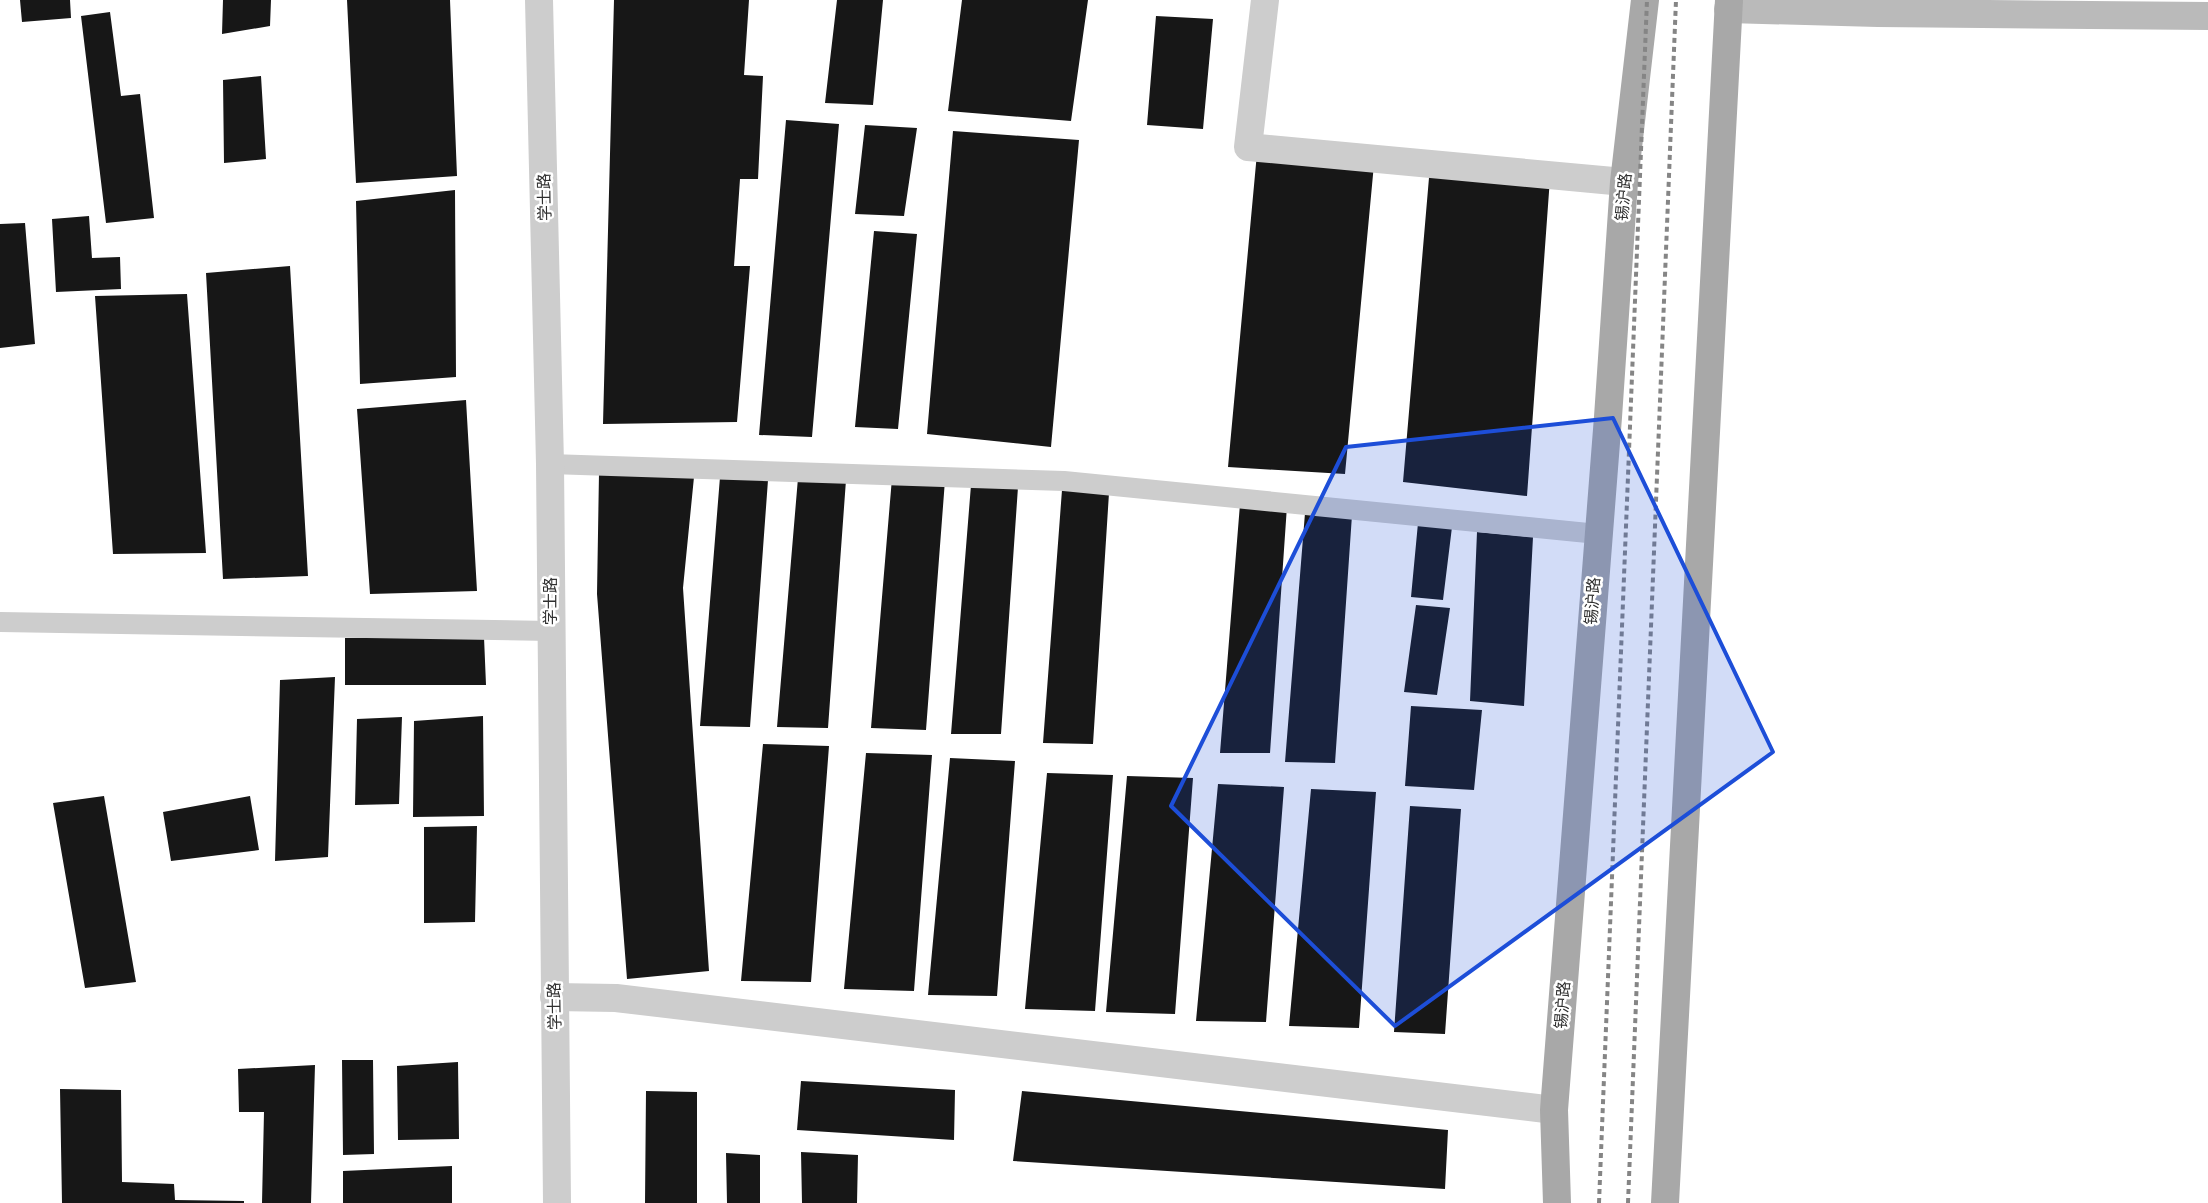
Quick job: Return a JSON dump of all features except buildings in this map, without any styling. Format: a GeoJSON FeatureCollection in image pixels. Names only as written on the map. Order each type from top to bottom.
{"type":"FeatureCollection","features":[{"type":"Feature","properties":{"kind":"main road","name":"锡沪路"},"geometry":{"type":"LineString","coordinates":[[1557,1203],[1554,1110],[1608,417],[1624,182],[1645,0]]}},
{"type":"Feature","properties":{"kind":"main road"},"geometry":{"type":"LineString","coordinates":[[1664,1203],[1729,4],[1878,13],[2208,16]]}},
{"type":"Feature","properties":{"kind":"street","name":"学士路"},"geometry":{"type":"LineString","coordinates":[[539,0],[550,464],[557,1203]]}},
{"type":"Feature","properties":{"kind":"street"},"geometry":{"type":"LineString","coordinates":[[1265,0],[1248,147],[1624,182]]}},
{"type":"Feature","properties":{"kind":"street"},"geometry":{"type":"LineString","coordinates":[[554,997],[616,998],[1554,1110]]}},
{"type":"Feature","properties":{"kind":"lane"},"geometry":{"type":"LineString","coordinates":[[550,464],[1064,481],[1598,534]]}},
{"type":"Feature","properties":{"kind":"lane"},"geometry":{"type":"LineString","coordinates":[[0,622],[551,631]]}},
{"type":"Feature","properties":{"kind":"highlighted area"},"geometry":{"type":"Polygon","coordinates":[[[1613,418],[1773,752],[1395,1026],[1171,806],[1346,447],[1613,418]]]}},
{"type":"Feature","properties":{"kind":"railway"},"geometry":{"type":"LineString","coordinates":[[1599,1203],[1647,0]]}},
{"type":"Feature","properties":{"kind":"railway"},"geometry":{"type":"LineString","coordinates":[[1628,1203],[1676,0]]}}]}
